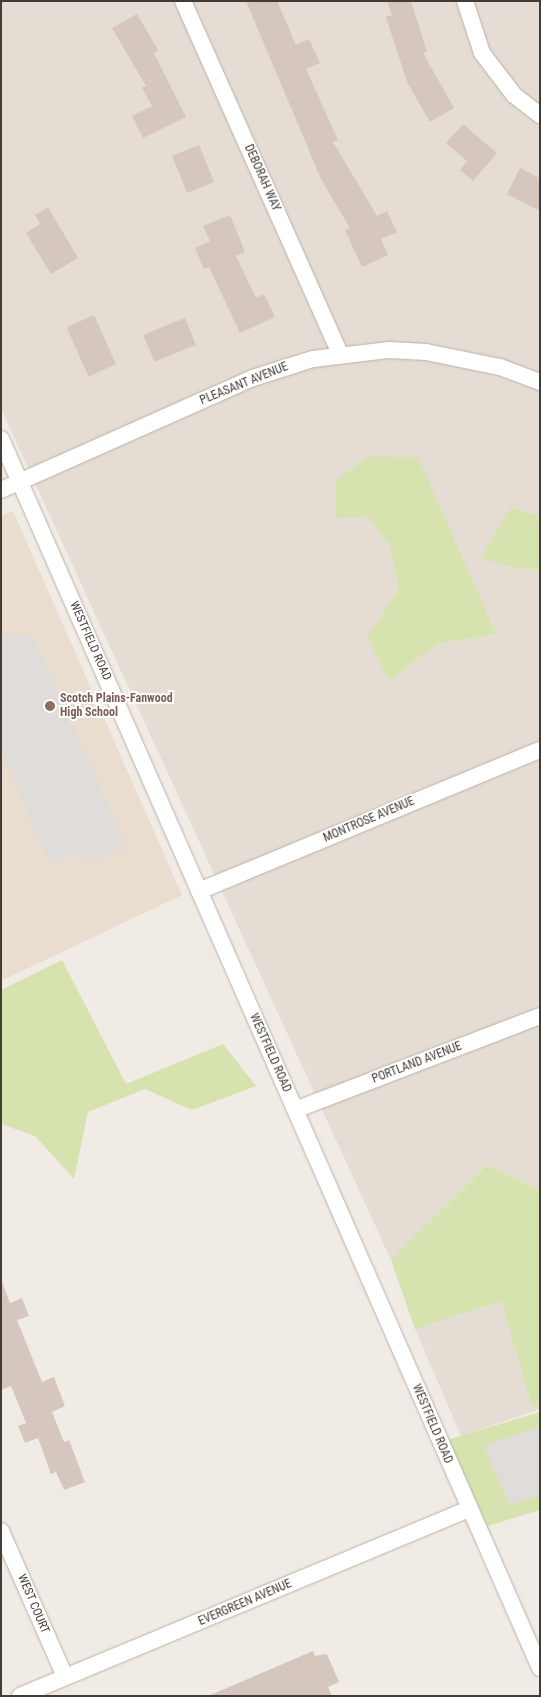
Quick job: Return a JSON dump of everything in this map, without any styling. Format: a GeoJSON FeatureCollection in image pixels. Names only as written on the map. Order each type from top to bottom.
{"type":"FeatureCollection","features":[{"type":"Feature","properties":{"kind":"street","name":"DEBORAH WAY"},"geometry":{"type":"LineString","coordinates":[[183,1],[340,354]]}},
{"type":"Feature","properties":{"kind":"street"},"geometry":{"type":"LineString","coordinates":[[465,1],[482,53],[514,96],[540,116]]}},
{"type":"Feature","properties":{"kind":"street","name":"PLEASANT AVENUE"},"geometry":{"type":"LineString","coordinates":[[1,490],[253,378],[313,359],[340,354],[389,350],[426,352],[500,367],[540,382]]}},
{"type":"Feature","properties":{"kind":"street","name":"WESTFIELD ROAD"},"geometry":{"type":"LineString","coordinates":[[1,439],[540,1668]]}},
{"type":"Feature","properties":{"kind":"street","name":"MONTROSE AVENUE"},"geometry":{"type":"LineString","coordinates":[[199,891],[540,750]]}},
{"type":"Feature","properties":{"kind":"street","name":"PORTLAND AVENUE"},"geometry":{"type":"LineString","coordinates":[[295,1110],[540,1016]]}},
{"type":"Feature","properties":{"kind":"street","name":"EVERGREEN AVENUE"},"geometry":{"type":"LineString","coordinates":[[20,1696],[469,1509]]}},
{"type":"Feature","properties":{"kind":"street","name":"WEST COURT"},"geometry":{"type":"LineString","coordinates":[[1,1531],[65,1677]]}},
{"type":"Feature","properties":{"kind":"shaded area"},"geometry":{"type":"Polygon","coordinates":[[[1,1],[540,1],[540,515],[511,508],[520,569],[540,570],[540,1190],[487,1165],[391,1260],[1,409],[1,1]],[[368,517],[389,545],[399,589],[367,637],[389,681],[437,644],[496,634],[368,517]]]}},
{"type":"Feature","properties":{"kind":"shaded area","name":"Scotch Plains-Fanwood High School"},"geometry":{"type":"Polygon","coordinates":[[[13,511],[182,895],[1,981],[1,516],[13,511]]]}},
{"type":"Feature","properties":{"kind":"shaded area"},"geometry":{"type":"Polygon","coordinates":[[[10,635],[33,637],[127,848],[90,860],[73,854],[51,864],[45,854],[1,749],[1,638],[10,635]]]}},
{"type":"Feature","properties":{"kind":"shaded area"},"geometry":{"type":"Polygon","coordinates":[[[501,1301],[532,1407],[540,1404],[540,1409],[461,1436],[415,1329],[501,1301]]]}},
{"type":"Feature","properties":{"kind":"shaded area"},"geometry":{"type":"Polygon","coordinates":[[[540,1427],[540,1495],[510,1505],[483,1446],[540,1427]]]}},
{"type":"Feature","properties":{"kind":"green space"},"geometry":{"type":"Polygon","coordinates":[[[369,456],[418,457],[496,634],[437,644],[389,681],[367,637],[399,589],[389,545],[368,517],[336,518],[336,480],[369,456]]]}},
{"type":"Feature","properties":{"kind":"green space"},"geometry":{"type":"Polygon","coordinates":[[[511,508],[540,515],[540,570],[520,569],[480,558],[511,508]]]}},
{"type":"Feature","properties":{"kind":"green space"},"geometry":{"type":"Polygon","coordinates":[[[62,960],[126,1084],[223,1044],[256,1086],[192,1110],[145,1089],[88,1112],[74,1179],[35,1136],[1,1124],[1,990],[62,960]]]}},
{"type":"Feature","properties":{"kind":"green space"},"geometry":{"type":"Polygon","coordinates":[[[487,1165],[540,1190],[540,1404],[532,1407],[501,1301],[415,1329],[391,1260],[487,1165]]]}},
{"type":"Feature","properties":{"kind":"green space"},"geometry":{"type":"Polygon","coordinates":[[[540,1412],[540,1510],[478,1529],[440,1442],[540,1412]]]}},
{"type":"Feature","properties":{"kind":"building"},"geometry":{"type":"Polygon","coordinates":[[[246,1],[277,1],[296,45],[309,39],[320,63],[306,69],[338,140],[333,142],[377,216],[387,211],[397,232],[381,239],[388,255],[362,267],[345,230],[350,228],[321,179],[246,1]]]}},
{"type":"Feature","properties":{"kind":"building"},"geometry":{"type":"Polygon","coordinates":[[[387,1],[411,1],[427,52],[423,53],[454,108],[430,122],[407,82],[386,17],[392,15],[387,1]]]}},
{"type":"Feature","properties":{"kind":"building"},"geometry":{"type":"Polygon","coordinates":[[[137,14],[158,50],[154,53],[186,117],[143,138],[132,116],[152,106],[142,88],[146,86],[112,28],[137,14]]]}},
{"type":"Feature","properties":{"kind":"building"},"geometry":{"type":"Polygon","coordinates":[[[463,124],[497,153],[473,181],[460,170],[467,161],[446,143],[463,124]]]}},
{"type":"Feature","properties":{"kind":"building"},"geometry":{"type":"Polygon","coordinates":[[[199,145],[214,182],[187,193],[172,156],[199,145]]]}},
{"type":"Feature","properties":{"kind":"building"},"geometry":{"type":"Polygon","coordinates":[[[520,168],[540,178],[540,211],[507,194],[520,168]]]}},
{"type":"Feature","properties":{"kind":"building"},"geometry":{"type":"Polygon","coordinates":[[[48,207],[78,258],[51,274],[26,233],[40,224],[35,215],[48,207]]]}},
{"type":"Feature","properties":{"kind":"building"},"geometry":{"type":"Polygon","coordinates":[[[230,215],[245,252],[236,256],[256,298],[264,294],[275,317],[240,333],[209,267],[204,269],[195,248],[210,241],[203,226],[230,215]]]}},
{"type":"Feature","properties":{"kind":"building"},"geometry":{"type":"Polygon","coordinates":[[[94,315],[116,364],[89,377],[67,327],[94,315]]]}},
{"type":"Feature","properties":{"kind":"building"},"geometry":{"type":"Polygon","coordinates":[[[185,318],[196,345],[154,362],[143,335],[185,318]]]}},
{"type":"Feature","properties":{"kind":"building"},"geometry":{"type":"Polygon","coordinates":[[[2,1282],[10,1303],[22,1298],[29,1316],[17,1320],[42,1382],[54,1377],[65,1406],[52,1412],[64,1442],[69,1440],[85,1482],[64,1490],[56,1472],[51,1474],[38,1438],[25,1443],[18,1426],[26,1423],[11,1386],[1,1390],[2,1282]]]}},
{"type":"Feature","properties":{"kind":"building"},"geometry":{"type":"Polygon","coordinates":[[[313,1651],[315,1656],[327,1654],[339,1682],[328,1687],[332,1696],[208,1696],[313,1651]]]}},
{"type":"Feature","properties":{"kind":"place","name":"Scotch Plains-Fanwood High School"},"geometry":{"type":"Point","coordinates":[50,706]}}]}
